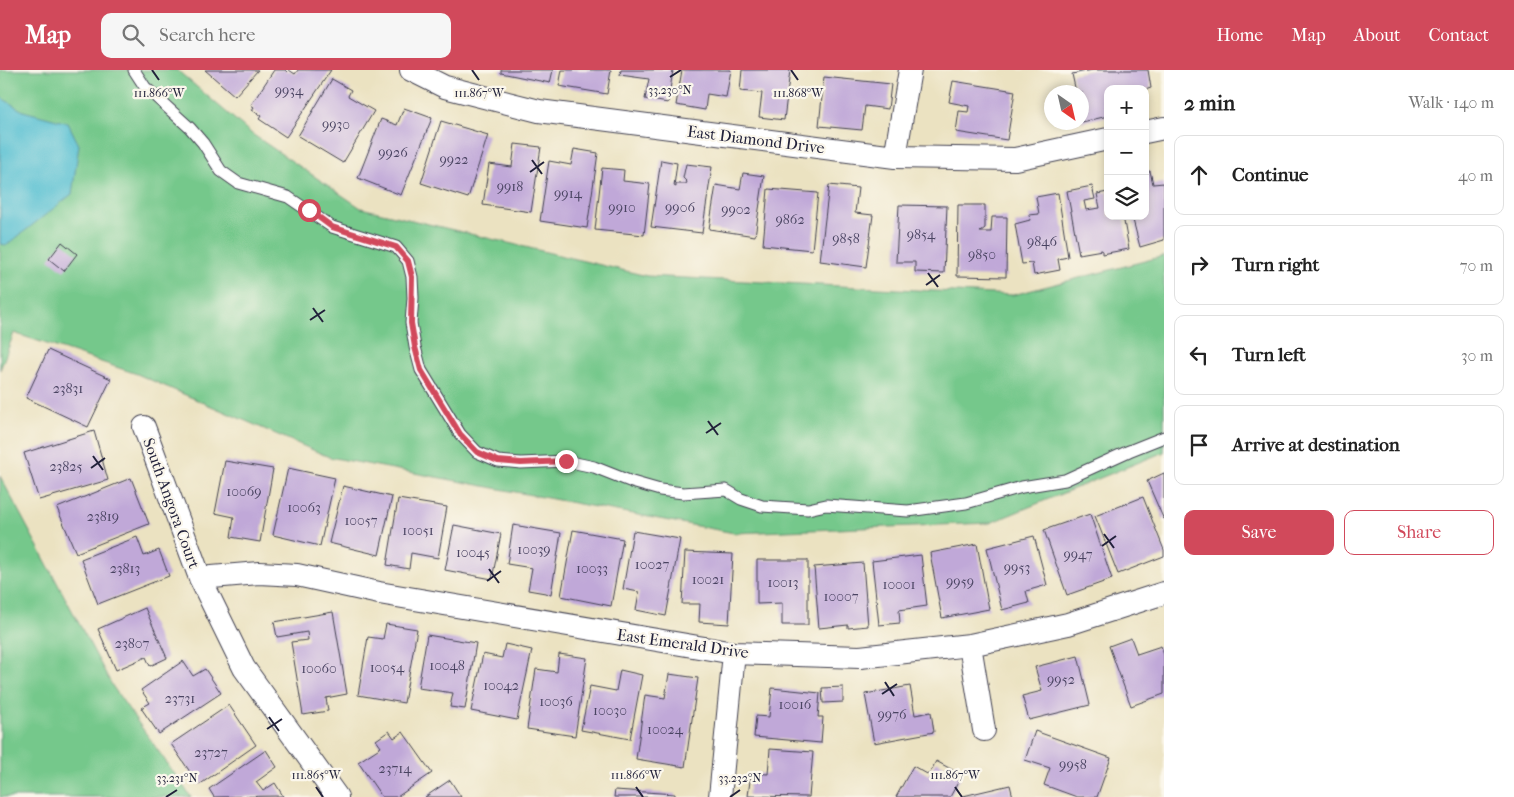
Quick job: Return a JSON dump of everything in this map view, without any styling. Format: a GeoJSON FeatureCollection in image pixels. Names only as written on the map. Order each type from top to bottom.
{"type":"FeatureCollection","features":[{"type":"Feature","properties":{"kind":"street","name":"East Diamond Drive"},"geometry":{"type":"LineString","coordinates":[[411,70],[448,78],[538,111],[896,157],[1014,159],[1104,140]]}},
{"type":"Feature","properties":{"kind":"street"},"geometry":{"type":"LineString","coordinates":[[896,157],[910,70]]}},
{"type":"Feature","properties":{"kind":"street"},"geometry":{"type":"LineString","coordinates":[[1149,131],[1164,128]]}},
{"type":"Feature","properties":{"kind":"street","name":"South Angora Court"},"geometry":{"type":"LineString","coordinates":[[144,427],[200,578],[244,668],[336,797]]}},
{"type":"Feature","properties":{"kind":"street","name":"East Emerald Drive"},"geometry":{"type":"LineString","coordinates":[[200,578],[259,572],[297,575],[379,593],[734,653],[860,657],[970,645],[1068,624],[1164,593]]}},
{"type":"Feature","properties":{"kind":"street"},"geometry":{"type":"LineString","coordinates":[[970,645],[984,730]]}},
{"type":"Feature","properties":{"kind":"street"},"geometry":{"type":"LineString","coordinates":[[720,797],[734,653]]}},
{"type":"Feature","properties":{"kind":"lane"},"geometry":{"type":"LineString","coordinates":[[134,70],[145,86],[190,128],[203,143],[221,171],[238,183],[288,197],[332,227],[396,247],[408,261],[412,277],[411,323],[421,370],[460,434],[477,452],[498,461],[521,463],[566,461],[594,467],[632,482],[660,490],[682,493],[726,490],[742,499],[762,506],[808,509],[826,504],[908,511],[966,503],[1022,487],[1065,480],[1129,451],[1164,438]]}},
{"type":"Feature","properties":{"kind":"green space"},"geometry":{"type":"Polygon","coordinates":[[[0,70],[177,70],[252,134],[361,208],[647,276],[1013,295],[1164,256],[1164,452],[990,523],[734,533],[329,457],[137,374],[14,333],[0,370],[0,70]]]}},
{"type":"Feature","properties":{"kind":"green space"},"geometry":{"type":"Polygon","coordinates":[[[0,476],[113,687],[191,797],[0,797],[0,476]]]}},
{"type":"Feature","properties":{"kind":"water"},"geometry":{"type":"Polygon","coordinates":[[[0,97],[23,111],[68,123],[79,145],[72,194],[7,245],[0,244],[0,97]]]}},
{"type":"Feature","properties":{"kind":"building"},"geometry":{"type":"Polygon","coordinates":[[[205,70],[258,70],[235,96],[205,70]]]}},
{"type":"Feature","properties":{"kind":"building"},"geometry":{"type":"Polygon","coordinates":[[[274,70],[285,70],[287,72],[289,70],[295,74],[298,70],[331,70],[286,137],[259,119],[261,116],[252,110],[254,107],[251,105],[274,70]]]}},
{"type":"Feature","properties":{"kind":"building"},"geometry":{"type":"Polygon","coordinates":[[[501,70],[553,70],[550,83],[501,73],[501,70]]]}},
{"type":"Feature","properties":{"kind":"building"},"geometry":{"type":"Polygon","coordinates":[[[562,70],[611,70],[607,94],[559,86],[562,70]]]}},
{"type":"Feature","properties":{"kind":"building"},"geometry":{"type":"Polygon","coordinates":[[[621,70],[673,70],[668,103],[645,99],[649,79],[620,75],[621,70]]]}},
{"type":"Feature","properties":{"kind":"building"},"geometry":{"type":"Polygon","coordinates":[[[682,70],[731,70],[726,97],[707,94],[705,110],[676,105],[682,70]]]}},
{"type":"Feature","properties":{"kind":"building"},"geometry":{"type":"Polygon","coordinates":[[[742,70],[790,70],[784,120],[759,117],[762,93],[740,91],[742,70]]]}},
{"type":"Feature","properties":{"kind":"building"},"geometry":{"type":"Polygon","coordinates":[[[1093,70],[1148,70],[1151,88],[1149,89],[1149,85],[1104,85],[1104,117],[1089,120],[1089,85],[1074,85],[1072,74],[1093,70]]]}},
{"type":"Feature","properties":{"kind":"building"},"geometry":{"type":"Polygon","coordinates":[[[824,77],[891,84],[888,109],[865,106],[862,130],[819,126],[824,77]]]}},
{"type":"Feature","properties":{"kind":"building"},"geometry":{"type":"Polygon","coordinates":[[[332,79],[351,90],[348,96],[374,111],[343,163],[298,136],[332,79]]]}},
{"type":"Feature","properties":{"kind":"building"},"geometry":{"type":"Polygon","coordinates":[[[953,81],[1015,91],[1007,140],[956,132],[959,111],[968,112],[969,106],[949,102],[953,81]]]}},
{"type":"Feature","properties":{"kind":"building"},"geometry":{"type":"Polygon","coordinates":[[[404,108],[432,118],[401,195],[358,178],[381,119],[397,125],[404,108]]]}},
{"type":"Feature","properties":{"kind":"building"},"geometry":{"type":"Polygon","coordinates":[[[441,121],[488,135],[468,198],[421,183],[441,121]]]}},
{"type":"Feature","properties":{"kind":"building"},"geometry":{"type":"Polygon","coordinates":[[[515,144],[541,147],[531,212],[483,205],[489,164],[512,167],[515,144]]]}},
{"type":"Feature","properties":{"kind":"building"},"geometry":{"type":"Polygon","coordinates":[[[574,149],[598,153],[587,228],[540,221],[549,161],[571,165],[574,149]]]}},
{"type":"Feature","properties":{"kind":"building"},"geometry":{"type":"Polygon","coordinates":[[[661,160],[677,163],[674,186],[676,187],[676,184],[686,184],[687,182],[683,178],[686,164],[712,167],[702,233],[651,227],[661,160]]]}},
{"type":"Feature","properties":{"kind":"building"},"geometry":{"type":"Polygon","coordinates":[[[602,168],[624,170],[623,181],[650,184],[644,235],[595,230],[602,168]]]}},
{"type":"Feature","properties":{"kind":"building"},"geometry":{"type":"Polygon","coordinates":[[[1149,171],[1153,184],[1164,183],[1164,240],[1140,247],[1133,220],[1149,220],[1149,171]]]}},
{"type":"Feature","properties":{"kind":"building"},"geometry":{"type":"Polygon","coordinates":[[[743,173],[764,176],[755,236],[709,229],[716,185],[740,189],[743,173]]]}},
{"type":"Feature","properties":{"kind":"building"},"geometry":{"type":"Polygon","coordinates":[[[829,185],[858,188],[855,213],[873,215],[866,267],[820,261],[829,185]]]}},
{"type":"Feature","properties":{"kind":"building"},"geometry":{"type":"Polygon","coordinates":[[[1092,186],[1095,199],[1084,201],[1086,210],[1100,208],[1097,194],[1104,193],[1104,220],[1124,220],[1129,249],[1102,254],[1102,250],[1079,254],[1067,191],[1092,186]]]}},
{"type":"Feature","properties":{"kind":"building"},"geometry":{"type":"Polygon","coordinates":[[[768,189],[818,193],[812,250],[763,245],[768,189]]]}},
{"type":"Feature","properties":{"kind":"building"},"geometry":{"type":"Polygon","coordinates":[[[1058,193],[1068,257],[1058,259],[1060,270],[1034,275],[1032,263],[1022,264],[1015,224],[1030,220],[1029,215],[1039,214],[1036,197],[1058,193]]]}},
{"type":"Feature","properties":{"kind":"building"},"geometry":{"type":"Polygon","coordinates":[[[899,205],[947,206],[944,273],[915,272],[915,262],[896,262],[899,205]]]}},
{"type":"Feature","properties":{"kind":"building"},"geometry":{"type":"Polygon","coordinates":[[[958,205],[985,205],[985,228],[980,232],[991,232],[992,217],[1007,217],[1006,277],[957,276],[958,205]]]}},
{"type":"Feature","properties":{"kind":"building"},"geometry":{"type":"Polygon","coordinates":[[[62,242],[77,254],[64,271],[49,259],[62,242]]]}},
{"type":"Feature","properties":{"kind":"building"},"geometry":{"type":"Polygon","coordinates":[[[48,350],[111,379],[88,427],[26,398],[48,350]]]}},
{"type":"Feature","properties":{"kind":"building"},"geometry":{"type":"Polygon","coordinates":[[[94,431],[108,480],[39,500],[24,453],[94,431]]]}},
{"type":"Feature","properties":{"kind":"building"},"geometry":{"type":"Polygon","coordinates":[[[225,461],[273,469],[260,542],[231,537],[234,517],[215,513],[225,461]]]}},
{"type":"Feature","properties":{"kind":"building"},"geometry":{"type":"Polygon","coordinates":[[[288,468],[335,478],[320,546],[273,535],[288,468]]]}},
{"type":"Feature","properties":{"kind":"building"},"geometry":{"type":"Polygon","coordinates":[[[1164,473],[1164,520],[1147,481],[1164,473]]]}},
{"type":"Feature","properties":{"kind":"building"},"geometry":{"type":"Polygon","coordinates":[[[131,478],[149,524],[76,553],[57,508],[131,478]]]}},
{"type":"Feature","properties":{"kind":"building"},"geometry":{"type":"Polygon","coordinates":[[[343,486],[392,497],[379,555],[329,543],[343,486]]]}},
{"type":"Feature","properties":{"kind":"building"},"geometry":{"type":"Polygon","coordinates":[[[1143,497],[1164,550],[1164,556],[1118,574],[1095,516],[1143,497]]]}},
{"type":"Feature","properties":{"kind":"building"},"geometry":{"type":"Polygon","coordinates":[[[398,499],[447,507],[438,558],[411,553],[409,569],[387,565],[398,499]]]}},
{"type":"Feature","properties":{"kind":"building"},"geometry":{"type":"Polygon","coordinates":[[[1090,514],[1112,579],[1067,595],[1044,530],[1090,514]]]}},
{"type":"Feature","properties":{"kind":"building"},"geometry":{"type":"Polygon","coordinates":[[[454,525],[501,534],[492,579],[445,570],[454,525]]]}},
{"type":"Feature","properties":{"kind":"building"},"geometry":{"type":"Polygon","coordinates":[[[513,525],[561,533],[551,594],[528,590],[532,568],[507,564],[513,525]]]}},
{"type":"Feature","properties":{"kind":"building"},"geometry":{"type":"Polygon","coordinates":[[[573,530],[623,539],[611,606],[561,596],[573,530]]]}},
{"type":"Feature","properties":{"kind":"building"},"geometry":{"type":"Polygon","coordinates":[[[633,531],[680,539],[666,616],[636,610],[639,592],[623,589],[633,531]]]}},
{"type":"Feature","properties":{"kind":"building"},"geometry":{"type":"Polygon","coordinates":[[[1034,536],[1047,585],[1026,591],[1029,603],[1002,610],[987,548],[1034,536]]]}},
{"type":"Feature","properties":{"kind":"building"},"geometry":{"type":"Polygon","coordinates":[[[137,537],[144,556],[159,550],[169,576],[98,604],[81,559],[137,537]]]}},
{"type":"Feature","properties":{"kind":"building"},"geometry":{"type":"Polygon","coordinates":[[[977,544],[989,609],[942,618],[930,553],[977,544]]]}},
{"type":"Feature","properties":{"kind":"building"},"geometry":{"type":"Polygon","coordinates":[[[685,552],[733,554],[729,624],[699,622],[700,604],[682,604],[685,552]]]}},
{"type":"Feature","properties":{"kind":"building"},"geometry":{"type":"Polygon","coordinates":[[[921,555],[927,606],[899,610],[900,623],[879,625],[872,561],[921,555]]]}},
{"type":"Feature","properties":{"kind":"building"},"geometry":{"type":"Polygon","coordinates":[[[757,560],[808,560],[808,625],[782,625],[782,603],[757,604],[757,560]]]}},
{"type":"Feature","properties":{"kind":"building"},"geometry":{"type":"Polygon","coordinates":[[[863,563],[868,626],[848,628],[848,625],[819,628],[814,567],[863,563]]]}},
{"type":"Feature","properties":{"kind":"building"},"geometry":{"type":"Polygon","coordinates":[[[145,608],[167,658],[150,666],[146,657],[116,670],[98,629],[145,608]]]}},
{"type":"Feature","properties":{"kind":"building"},"geometry":{"type":"Polygon","coordinates":[[[333,612],[347,694],[326,698],[328,711],[303,715],[291,642],[308,640],[307,632],[277,637],[274,622],[333,612]]]}},
{"type":"Feature","properties":{"kind":"building"},"geometry":{"type":"Polygon","coordinates":[[[386,624],[417,629],[404,703],[358,695],[368,637],[383,639],[386,624]]]}},
{"type":"Feature","properties":{"kind":"building"},"geometry":{"type":"Polygon","coordinates":[[[427,635],[476,643],[465,709],[450,707],[453,693],[418,688],[427,635]]]}},
{"type":"Feature","properties":{"kind":"building"},"geometry":{"type":"Polygon","coordinates":[[[1131,638],[1137,654],[1161,646],[1164,655],[1164,694],[1131,706],[1109,646],[1131,638]]]}},
{"type":"Feature","properties":{"kind":"building"},"geometry":{"type":"Polygon","coordinates":[[[505,644],[532,650],[517,720],[471,711],[483,654],[502,658],[505,644]]]}},
{"type":"Feature","properties":{"kind":"building"},"geometry":{"type":"Polygon","coordinates":[[[559,654],[587,658],[575,736],[527,729],[536,669],[557,672],[559,654]]]}},
{"type":"Feature","properties":{"kind":"building"},"geometry":{"type":"Polygon","coordinates":[[[1078,656],[1090,705],[1029,720],[1022,696],[1042,691],[1035,667],[1078,656]]]}},
{"type":"Feature","properties":{"kind":"building"},"geometry":{"type":"Polygon","coordinates":[[[183,661],[193,676],[205,669],[221,693],[159,734],[141,708],[150,703],[141,690],[183,661]]]}},
{"type":"Feature","properties":{"kind":"building"},"geometry":{"type":"Polygon","coordinates":[[[620,670],[642,675],[630,739],[581,730],[590,686],[616,691],[620,670]]]}},
{"type":"Feature","properties":{"kind":"building"},"geometry":{"type":"Polygon","coordinates":[[[669,674],[698,678],[685,767],[636,759],[645,695],[665,698],[669,674]]]}},
{"type":"Feature","properties":{"kind":"building"},"geometry":{"type":"Polygon","coordinates":[[[910,686],[915,715],[931,712],[934,732],[874,743],[865,694],[910,686]]]}},
{"type":"Feature","properties":{"kind":"building"},"geometry":{"type":"Polygon","coordinates":[[[843,687],[843,702],[823,703],[822,688],[843,687]]]}},
{"type":"Feature","properties":{"kind":"building"},"geometry":{"type":"Polygon","coordinates":[[[772,688],[820,693],[818,717],[823,717],[821,743],[754,737],[756,716],[769,717],[772,688]]]}},
{"type":"Feature","properties":{"kind":"building"},"geometry":{"type":"Polygon","coordinates":[[[229,705],[256,745],[199,785],[171,744],[229,705]]]}},
{"type":"Feature","properties":{"kind":"building"},"geometry":{"type":"Polygon","coordinates":[[[389,731],[394,738],[403,732],[432,773],[397,797],[382,797],[358,762],[381,747],[376,740],[389,731]]]}},
{"type":"Feature","properties":{"kind":"building"},"geometry":{"type":"Polygon","coordinates":[[[1035,731],[1111,758],[1097,797],[1077,797],[1044,785],[1050,768],[1025,760],[1035,731]]]}},
{"type":"Feature","properties":{"kind":"building"},"geometry":{"type":"Polygon","coordinates":[[[770,749],[813,752],[809,797],[748,796],[751,773],[768,774],[770,749]]]}},
{"type":"Feature","properties":{"kind":"building"},"geometry":{"type":"Polygon","coordinates":[[[266,750],[277,767],[256,782],[263,791],[275,783],[283,796],[214,797],[209,789],[266,750]]]}},
{"type":"Feature","properties":{"kind":"building"},"geometry":{"type":"Polygon","coordinates":[[[936,761],[962,775],[950,797],[896,797],[913,766],[929,775],[936,761]]]}},
{"type":"Feature","properties":{"kind":"building"},"geometry":{"type":"Polygon","coordinates":[[[450,780],[461,797],[425,797],[450,780]]]}},
{"type":"Feature","properties":{"kind":"building"},"geometry":{"type":"Polygon","coordinates":[[[1010,785],[1013,797],[963,797],[963,796],[1010,785]]]}},
{"type":"Feature","properties":{"kind":"building"},"geometry":{"type":"Polygon","coordinates":[[[615,790],[675,794],[675,797],[614,797],[615,790]]]}},
{"type":"Feature","properties":{"kind":"route"},"geometry":{"type":"LineString","coordinates":[[309,210],[332,227],[396,247],[408,261],[412,277],[411,323],[421,370],[460,434],[477,452],[498,461],[521,463],[566,461]]}}]}
